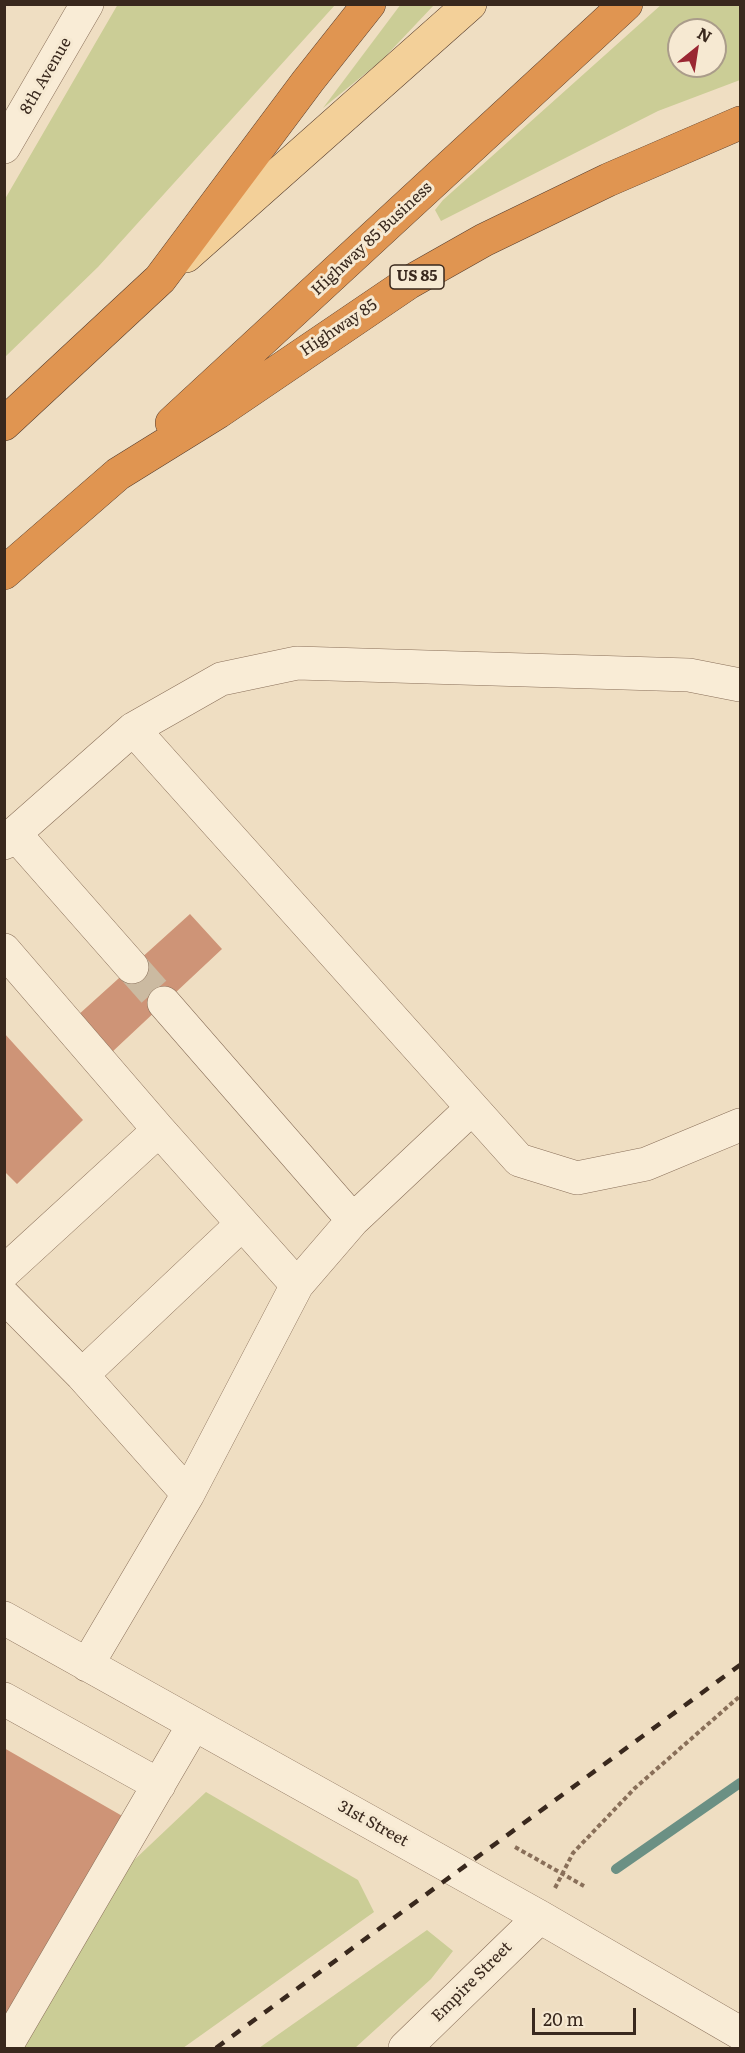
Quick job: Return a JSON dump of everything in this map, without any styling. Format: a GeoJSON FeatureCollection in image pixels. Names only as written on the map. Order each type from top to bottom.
{"type":"FeatureCollection","features":[{"type":"Feature","properties":{"kind":"highway"},"geometry":{"type":"LineString","coordinates":[[4,424],[160,279],[308,81],[369,4]]}},
{"type":"Feature","properties":{"kind":"highway","name":"Highway 85 Business"},"geometry":{"type":"LineString","coordinates":[[118,474],[626,4]]}},
{"type":"Feature","properties":{"kind":"highway","name":"Highway 85"},"geometry":{"type":"LineString","coordinates":[[4,573],[118,474],[218,412],[408,283],[484,240],[608,180],[741,123]]}},
{"type":"Feature","properties":{"kind":"main road"},"geometry":{"type":"LineString","coordinates":[[160,279],[470,4]]}},
{"type":"Feature","properties":{"kind":"street","name":"8th Avenue"},"geometry":{"type":"LineString","coordinates":[[4,147],[87,4]]}},
{"type":"Feature","properties":{"kind":"street"},"geometry":{"type":"LineString","coordinates":[[132,967],[10,839],[133,729],[221,679],[297,663],[689,675],[741,685]]}},
{"type":"Feature","properties":{"kind":"street"},"geometry":{"type":"LineString","coordinates":[[133,729],[519,1160],[577,1178],[646,1164],[741,1125]]}},
{"type":"Feature","properties":{"kind":"street"},"geometry":{"type":"LineString","coordinates":[[4,950],[159,1130],[297,1285]]}},
{"type":"Feature","properties":{"kind":"street"},"geometry":{"type":"LineString","coordinates":[[164,1003],[353,1220]]}},
{"type":"Feature","properties":{"kind":"street"},"geometry":{"type":"LineString","coordinates":[[87,1665],[188,1494],[297,1285],[353,1220],[471,1109]]}},
{"type":"Feature","properties":{"kind":"street"},"geometry":{"type":"LineString","coordinates":[[4,1272],[159,1130]]}},
{"type":"Feature","properties":{"kind":"street"},"geometry":{"type":"LineString","coordinates":[[82,1375],[242,1224]]}},
{"type":"Feature","properties":{"kind":"street"},"geometry":{"type":"LineString","coordinates":[[4,1296],[82,1375],[188,1494]]}},
{"type":"Feature","properties":{"kind":"street","name":"31st Street"},"geometry":{"type":"LineString","coordinates":[[4,1618],[540,1917],[741,2033]]}},
{"type":"Feature","properties":{"kind":"street"},"geometry":{"type":"LineString","coordinates":[[4,1699],[159,1785]]}},
{"type":"Feature","properties":{"kind":"street"},"geometry":{"type":"LineString","coordinates":[[5,2049],[194,1724]]}},
{"type":"Feature","properties":{"kind":"street","name":"Empire Street"},"geometry":{"type":"LineString","coordinates":[[405,2049],[540,1917]]}},
{"type":"Feature","properties":{"kind":"path"},"geometry":{"type":"LineString","coordinates":[[540,1917],[573,1853],[635,1788],[741,1696]]}},
{"type":"Feature","properties":{"kind":"path"},"geometry":{"type":"LineString","coordinates":[[515,1846],[584,1886]]}},
{"type":"Feature","properties":{"kind":"green space"},"geometry":{"type":"Polygon","coordinates":[[[118,4],[335,5],[98,267],[5,357],[5,199],[118,4]]]}},
{"type":"Feature","properties":{"kind":"green space"},"geometry":{"type":"Polygon","coordinates":[[[401,4],[434,5],[382,60],[323,108],[401,4]]]}},
{"type":"Feature","properties":{"kind":"green space"},"geometry":{"type":"Polygon","coordinates":[[[662,4],[740,5],[740,80],[658,111],[441,221],[435,210],[443,200],[662,4]]]}},
{"type":"Feature","properties":{"kind":"green space"},"geometry":{"type":"Polygon","coordinates":[[[206,1792],[358,1880],[374,1912],[183,2048],[19,2048],[131,1863],[206,1792]]]}},
{"type":"Feature","properties":{"kind":"green space"},"geometry":{"type":"Polygon","coordinates":[[[427,1930],[453,1951],[431,1979],[355,2048],[259,2048],[427,1930]]]}},
{"type":"Feature","properties":{"kind":"building"},"geometry":{"type":"Polygon","coordinates":[[[190,914],[222,949],[111,1053],[77,1016],[190,914]]]}},
{"type":"Feature","properties":{"kind":"building"},"geometry":{"type":"Polygon","coordinates":[[[4,1033],[83,1120],[17,1184],[4,1171],[4,1033]]]}},
{"type":"Feature","properties":{"kind":"building"},"geometry":{"type":"Polygon","coordinates":[[[4,1748],[124,1817],[4,2025],[4,1748]]]}},
{"type":"Feature","properties":{"kind":"waterway"},"geometry":{"type":"LineString","coordinates":[[616,1869],[740,1783]]}},
{"type":"Feature","properties":{"kind":"tunnel"},"geometry":{"type":"LineString","coordinates":[[132,967],[164,1003]]}},
{"type":"Feature","properties":{"kind":"railway"},"geometry":{"type":"LineString","coordinates":[[216,2048],[740,1665]]}}]}
